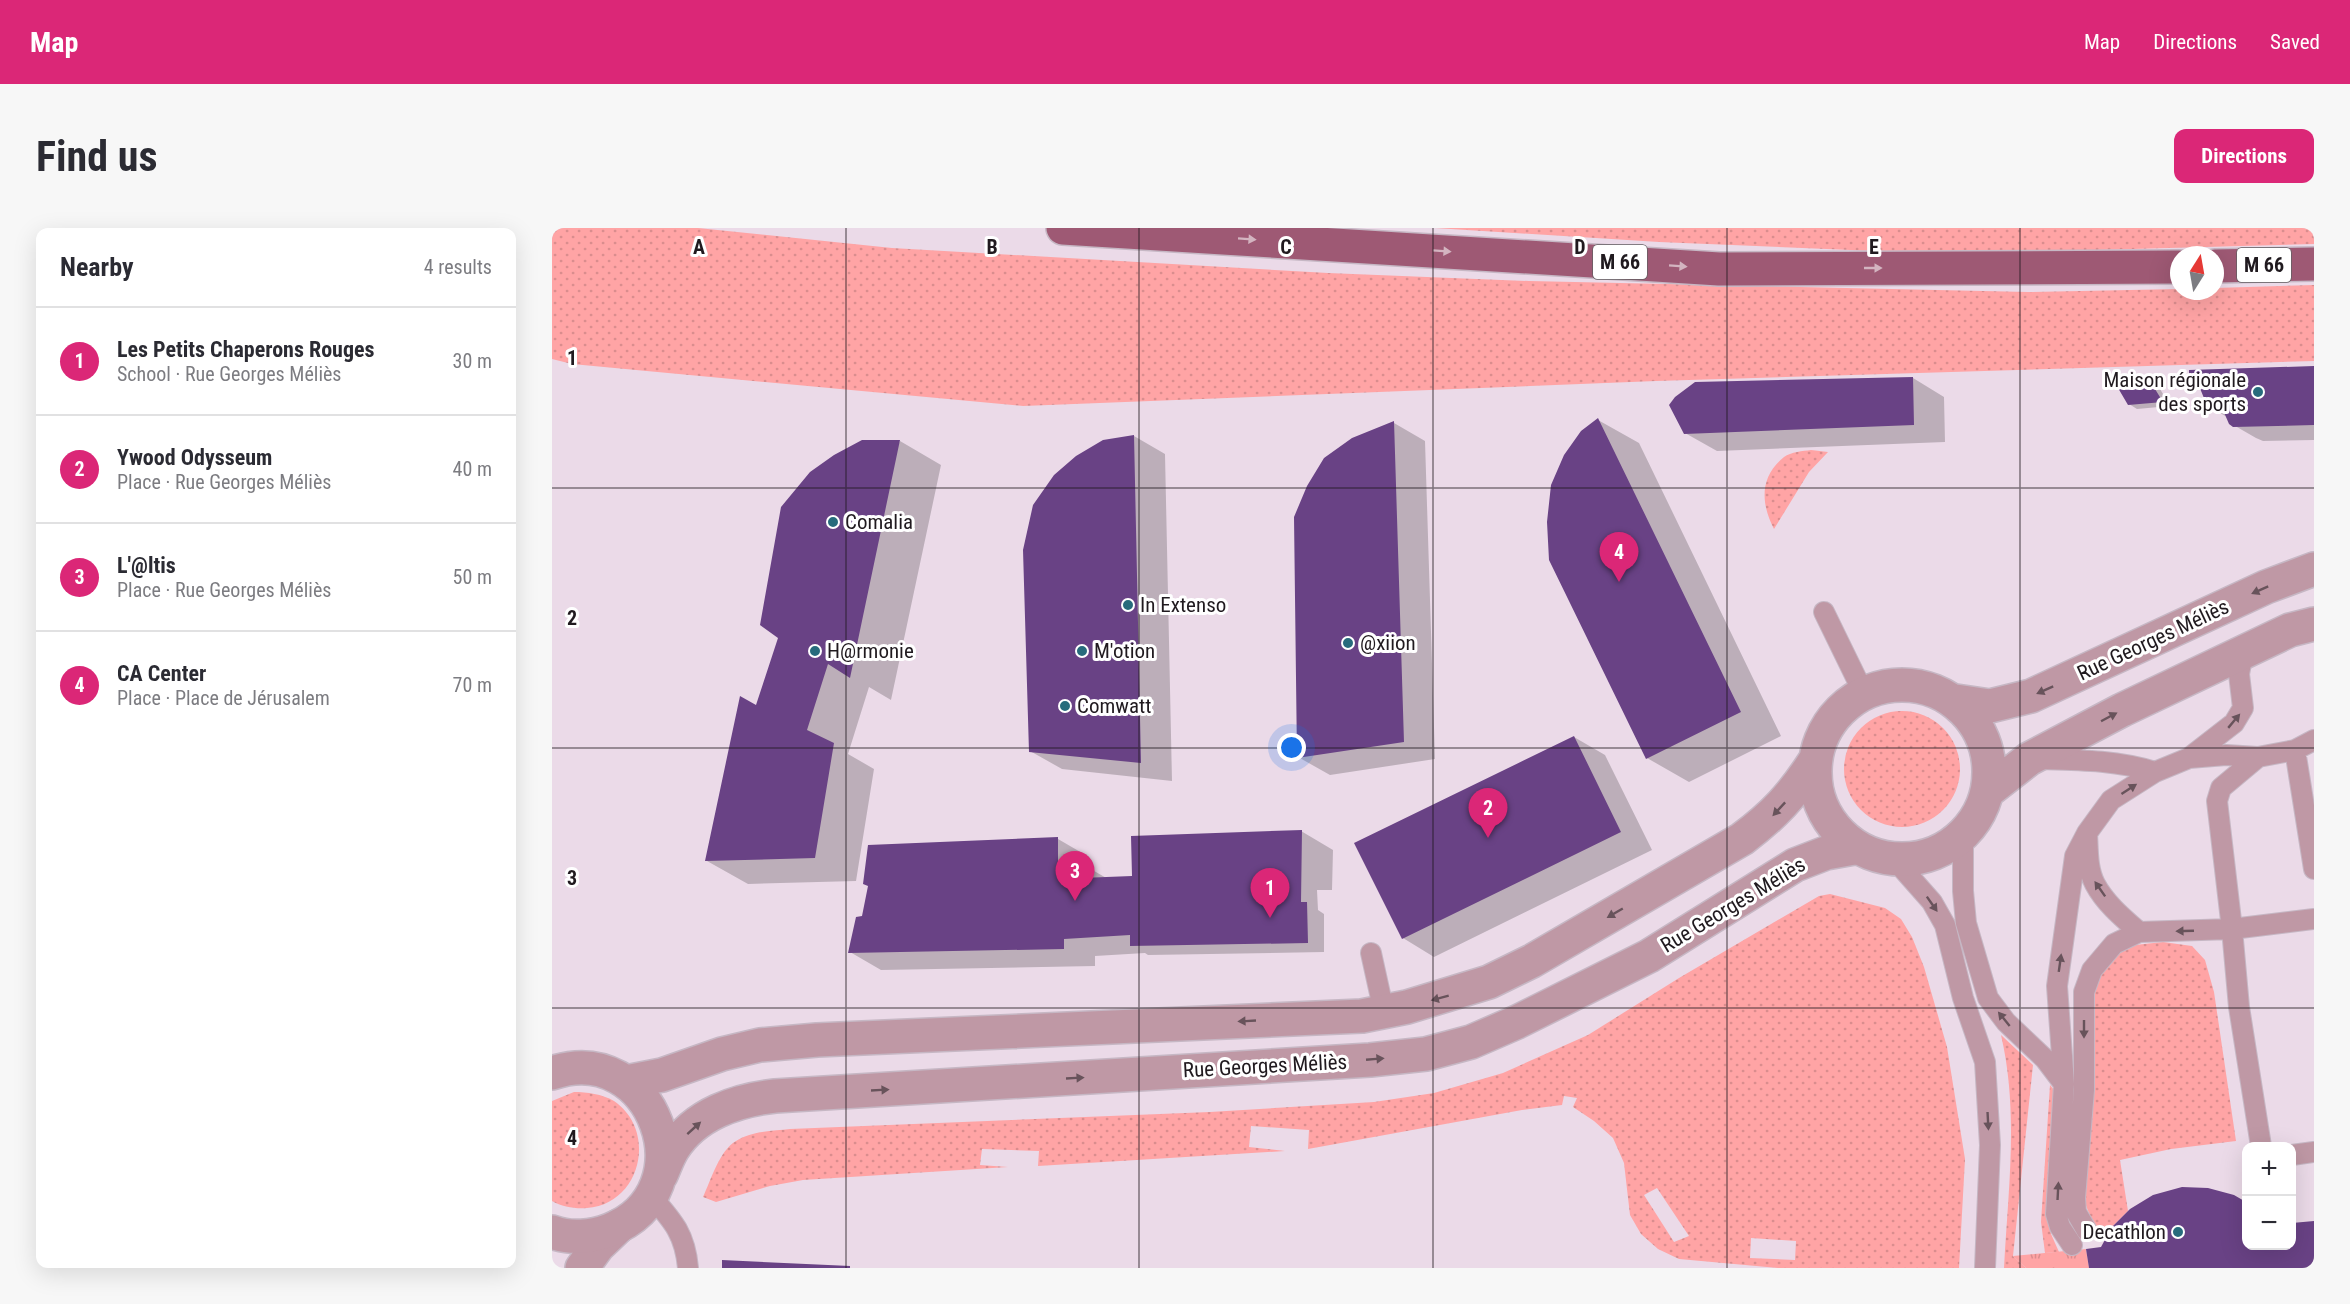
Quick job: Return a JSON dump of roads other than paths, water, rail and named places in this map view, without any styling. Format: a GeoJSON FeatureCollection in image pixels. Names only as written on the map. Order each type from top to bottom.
{"type":"FeatureCollection","features":[{"type":"Feature","properties":{"kind":"main road","name":"M 66"},"geometry":{"type":"LineString","coordinates":[[1063,228],[1719,269],[2170,267]]}},
{"type":"Feature","properties":{"kind":"main road","name":"M 66"},"geometry":{"type":"LineString","coordinates":[[2224,266],[2314,264]]}},
{"type":"Feature","properties":{"kind":"street","name":"Rue Georges Méliès"},"geometry":{"type":"LineString","coordinates":[[1956,701],[1990,706],[2031,696],[2265,587],[2314,569]]}},
{"type":"Feature","properties":{"kind":"street"},"geometry":{"type":"LineString","coordinates":[[1988,791],[2029,759],[2122,710],[2290,630],[2314,624]]}},
{"type":"Feature","properties":{"kind":"street"},"geometry":{"type":"LineString","coordinates":[[626,1082],[662,1075],[722,1054],[760,1045],[1362,1016],[1453,994],[1490,982],[1533,961],[1732,845],[1769,819],[1795,791],[1814,762],[1825,726],[1851,699],[1885,684],[1922,686],[1956,701],[1978,727],[1989,758],[1988,791],[1979,815],[1963,835],[1943,849],[1919,858],[1894,859],[1854,848],[1829,821],[1816,793],[1814,762]]}},
{"type":"Feature","properties":{"kind":"street","name":"Rue Georges Méliès"},"geometry":{"type":"LineString","coordinates":[[619,1227],[636,1215],[656,1185],[674,1148],[694,1126],[712,1112],[748,1099],[1370,1060],[1426,1054],[1471,1042],[1572,996],[1649,956],[1796,865],[1826,853],[1854,848]]}},
{"type":"Feature","properties":{"kind":"street"},"geometry":{"type":"LineString","coordinates":[[552,1073],[585,1068],[606,1072],[626,1082],[641,1095],[652,1109],[660,1129],[663,1148],[656,1185]]}},
{"type":"Feature","properties":{"kind":"street"},"geometry":{"type":"LineString","coordinates":[[552,1232],[576,1237],[600,1234],[619,1227]]}},
{"type":"Feature","properties":{"kind":"street"},"geometry":{"type":"LineString","coordinates":[[582,1268],[598,1246],[619,1227]]}},
{"type":"Feature","properties":{"kind":"lane"},"geometry":{"type":"LineString","coordinates":[[1824,612],[1864,694]]}},
{"type":"Feature","properties":{"kind":"lane"},"geometry":{"type":"LineString","coordinates":[[2072,1245],[2060,1227],[2056,1214],[2064,1084],[2057,986],[2075,856],[2087,833],[2112,800],[2155,772],[2189,758],[2234,723],[2243,708],[2239,674],[2243,653]]}},
{"type":"Feature","properties":{"kind":"lane"},"geometry":{"type":"LineString","coordinates":[[2189,758],[2226,755],[2258,757],[2295,750],[2314,740]]}},
{"type":"Feature","properties":{"kind":"lane"},"geometry":{"type":"LineString","coordinates":[[2295,750],[2314,868]]}},
{"type":"Feature","properties":{"kind":"lane"},"geometry":{"type":"LineString","coordinates":[[2258,757],[2221,788],[2217,801],[2239,1007],[2260,1142]]}},
{"type":"Feature","properties":{"kind":"lane"},"geometry":{"type":"LineString","coordinates":[[2029,759],[2090,760],[2135,766],[2155,772]]}},
{"type":"Feature","properties":{"kind":"lane"},"geometry":{"type":"LineString","coordinates":[[2087,833],[2094,883],[2116,912],[2139,932]]}},
{"type":"Feature","properties":{"kind":"lane"},"geometry":{"type":"LineString","coordinates":[[1963,835],[1963,891],[1966,923],[1988,998],[2006,1022],[2045,1059],[2064,1084]]}},
{"type":"Feature","properties":{"kind":"lane"},"geometry":{"type":"LineString","coordinates":[[1894,859],[1932,902],[1944,925],[1963,998],[1985,1062],[1990,1144],[1984,1268]]}},
{"type":"Feature","properties":{"kind":"lane"},"geometry":{"type":"LineString","coordinates":[[2087,1231],[2076,1212],[2075,1198],[2085,1090],[2084,992],[2092,970],[2114,944],[2139,932],[2232,929],[2314,919]]}},
{"type":"Feature","properties":{"kind":"lane"},"geometry":{"type":"LineString","coordinates":[[1371,953],[1384,1012]]}},
{"type":"Feature","properties":{"kind":"lane"},"geometry":{"type":"LineString","coordinates":[[2296,1154],[2314,1152]]}},
{"type":"Feature","properties":{"kind":"lane"},"geometry":{"type":"LineString","coordinates":[[656,1185],[686,1248],[688,1268]]}},
{"type":"Feature","properties":{"kind":"place","name":"Maison régionale des sports"},"geometry":{"type":"Point","coordinates":[2258,392]}},
{"type":"Feature","properties":{"kind":"place","name":"Comalia"},"geometry":{"type":"Point","coordinates":[833,522]}},
{"type":"Feature","properties":{"kind":"place","name":"CA Center"},"geometry":{"type":"Point","coordinates":[1619,582]}},
{"type":"Feature","properties":{"kind":"place","name":"In Extenso"},"geometry":{"type":"Point","coordinates":[1128,605]}},
{"type":"Feature","properties":{"kind":"place","name":"@xiion"},"geometry":{"type":"Point","coordinates":[1348,643]}},
{"type":"Feature","properties":{"kind":"place","name":"H@rmonie"},"geometry":{"type":"Point","coordinates":[815,651]}},
{"type":"Feature","properties":{"kind":"place","name":"M'otion"},"geometry":{"type":"Point","coordinates":[1082,651]}},
{"type":"Feature","properties":{"kind":"place","name":"Comwatt"},"geometry":{"type":"Point","coordinates":[1065,706]}},
{"type":"Feature","properties":{"kind":"place","name":"Ywood Odysseum"},"geometry":{"type":"Point","coordinates":[1488,838]}},
{"type":"Feature","properties":{"kind":"place","name":"L'@ltis"},"geometry":{"type":"Point","coordinates":[1075,901]}},
{"type":"Feature","properties":{"kind":"place","name":"Les Petits Chaperons Rouges"},"geometry":{"type":"Point","coordinates":[1270,918]}},
{"type":"Feature","properties":{"kind":"place","name":"Decathlon"},"geometry":{"type":"Point","coordinates":[2178,1232]}}]}
